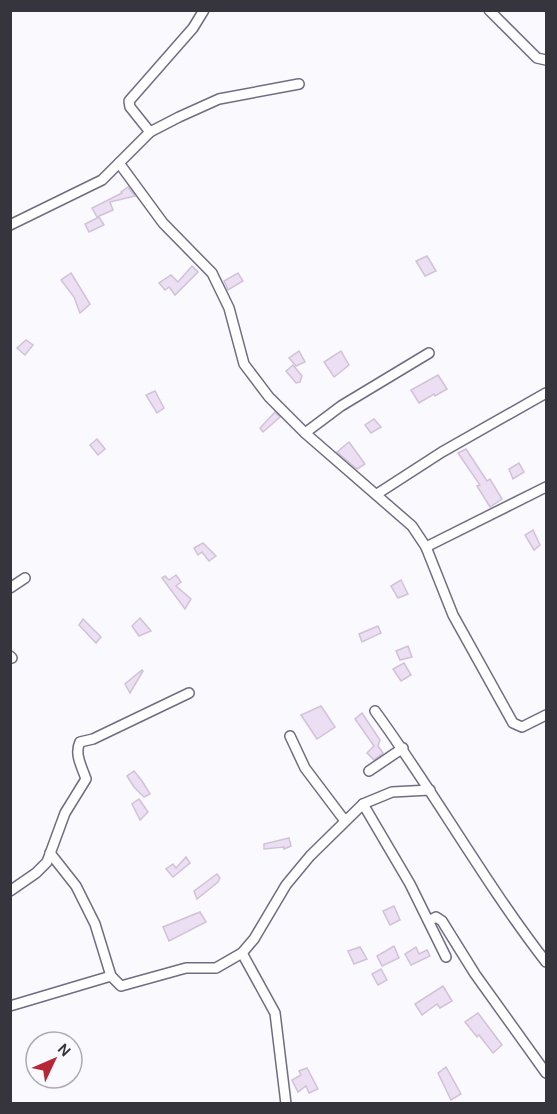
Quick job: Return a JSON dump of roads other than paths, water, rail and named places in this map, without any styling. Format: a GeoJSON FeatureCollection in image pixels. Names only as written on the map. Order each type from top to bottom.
{"type":"FeatureCollection","features":[{"type":"Feature","properties":{"kind":"street"},"geometry":{"type":"LineString","coordinates":[[150,132],[130,107],[129,101],[192,28],[204,10]]}},
{"type":"Feature","properties":{"kind":"street"},"geometry":{"type":"LineString","coordinates":[[489,10],[531,53],[537,58],[546,60]]}},
{"type":"Feature","properties":{"kind":"street"},"geometry":{"type":"LineString","coordinates":[[10,225],[102,180],[150,132],[219,99],[299,84]]}},
{"type":"Feature","properties":{"kind":"street"},"geometry":{"type":"LineString","coordinates":[[119,163],[162,224],[212,273],[229,308],[244,364],[269,397],[305,433],[412,526],[426,548],[453,615],[513,723],[522,727],[546,715]]}},
{"type":"Feature","properties":{"kind":"street"},"geometry":{"type":"LineString","coordinates":[[305,433],[341,406],[429,353]]}},
{"type":"Feature","properties":{"kind":"street"},"geometry":{"type":"LineString","coordinates":[[377,494],[442,452],[546,393]]}},
{"type":"Feature","properties":{"kind":"street"},"geometry":{"type":"LineString","coordinates":[[426,548],[546,487]]}},
{"type":"Feature","properties":{"kind":"street"},"geometry":{"type":"LineString","coordinates":[[10,588],[25,578]]}},
{"type":"Feature","properties":{"kind":"street"},"geometry":{"type":"LineString","coordinates":[[10,891],[36,873],[47,862],[64,813],[86,779],[78,757],[77,748],[80,742],[93,739],[189,693]]}},
{"type":"Feature","properties":{"kind":"street"},"geometry":{"type":"LineString","coordinates":[[375,711],[403,748],[513,918],[546,962]]}},
{"type":"Feature","properties":{"kind":"street"},"geometry":{"type":"LineString","coordinates":[[290,736],[305,768],[345,820]]}},
{"type":"Feature","properties":{"kind":"street"},"geometry":{"type":"LineString","coordinates":[[369,771],[403,748]]}},
{"type":"Feature","properties":{"kind":"street"},"geometry":{"type":"LineString","coordinates":[[50,853],[76,886],[95,924],[111,976],[121,986],[186,968],[216,968],[242,954],[254,939],[286,885],[345,820],[363,804],[392,792],[430,790]]}},
{"type":"Feature","properties":{"kind":"street"},"geometry":{"type":"LineString","coordinates":[[363,804],[429,921],[446,957]]}},
{"type":"Feature","properties":{"kind":"street"},"geometry":{"type":"LineString","coordinates":[[429,921],[436,917],[442,921],[475,974],[546,1073]]}},
{"type":"Feature","properties":{"kind":"street"},"geometry":{"type":"LineString","coordinates":[[242,954],[275,1013],[286,1104]]}},
{"type":"Feature","properties":{"kind":"street"},"geometry":{"type":"LineString","coordinates":[[10,1006],[111,976]]}}]}
